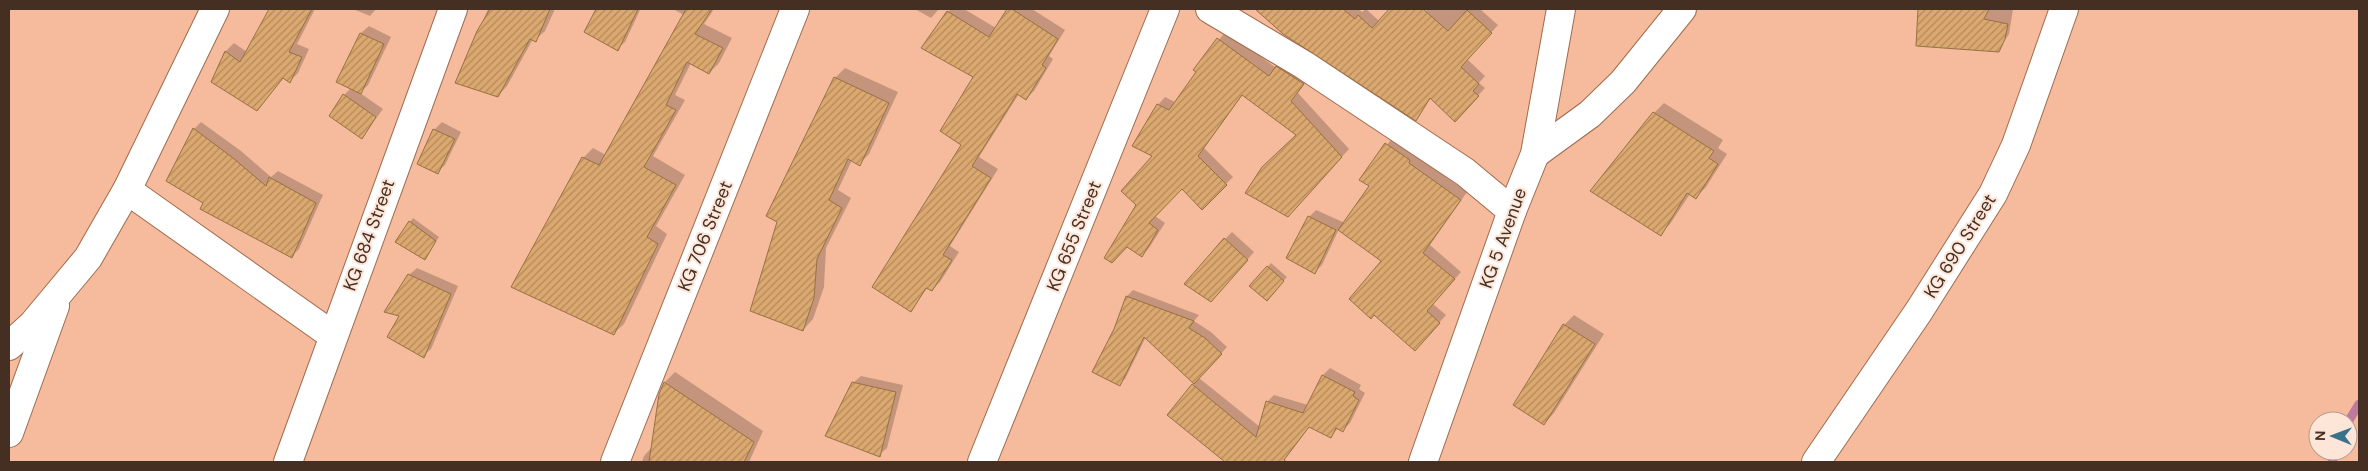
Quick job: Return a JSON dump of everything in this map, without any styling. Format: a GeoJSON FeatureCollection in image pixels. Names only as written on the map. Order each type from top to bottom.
{"type":"FeatureCollection","features":[{"type":"Feature","properties":{"kind":"street"},"geometry":{"type":"LineString","coordinates":[[9,346],[33,324],[88,258],[127,190],[214,9]]}},
{"type":"Feature","properties":{"kind":"street","name":"KG 684 Street"},"geometry":{"type":"LineString","coordinates":[[288,462],[332,336],[453,9]]}},
{"type":"Feature","properties":{"kind":"street","name":"KG 706 Street"},"geometry":{"type":"LineString","coordinates":[[615,462],[796,9]]}},
{"type":"Feature","properties":{"kind":"street","name":"KG 655 Street"},"geometry":{"type":"LineString","coordinates":[[982,462],[1165,9]]}},
{"type":"Feature","properties":{"kind":"street"},"geometry":{"type":"LineString","coordinates":[[1210,9],[1304,65],[1465,172],[1512,211]]}},
{"type":"Feature","properties":{"kind":"street","name":"KG 5 Avenue"},"geometry":{"type":"LineString","coordinates":[[1423,462],[1512,211],[1535,154],[1562,9]]}},
{"type":"Feature","properties":{"kind":"street"},"geometry":{"type":"LineString","coordinates":[[1535,154],[1590,114],[1623,82],[1682,9]]}},
{"type":"Feature","properties":{"kind":"street","name":"KG 690 Street"},"geometry":{"type":"LineString","coordinates":[[1816,462],[1919,311],[1993,194],[2016,145],[2064,9]]}},
{"type":"Feature","properties":{"kind":"street"},"geometry":{"type":"LineString","coordinates":[[127,190],[332,336]]}},
{"type":"Feature","properties":{"kind":"street"},"geometry":{"type":"LineString","coordinates":[[9,433],[59,295]]}},
{"type":"Feature","properties":{"kind":"building"},"geometry":{"type":"Polygon","coordinates":[[[269,9],[312,9],[289,52],[302,57],[290,83],[283,78],[257,111],[211,82],[225,51],[240,62],[269,9]]]}},
{"type":"Feature","properties":{"kind":"building"},"geometry":{"type":"Polygon","coordinates":[[[490,9],[550,9],[536,42],[530,39],[498,97],[455,83],[477,31],[490,9]]]}},
{"type":"Feature","properties":{"kind":"building"},"geometry":{"type":"Polygon","coordinates":[[[596,9],[638,9],[618,51],[584,32],[596,9]]]}},
{"type":"Feature","properties":{"kind":"building"},"geometry":{"type":"Polygon","coordinates":[[[686,9],[712,9],[695,34],[723,48],[709,74],[687,62],[666,105],[676,110],[644,167],[676,185],[647,237],[658,244],[614,335],[511,287],[582,157],[599,165],[686,9]]]}},
{"type":"Feature","properties":{"kind":"building"},"geometry":{"type":"Polygon","coordinates":[[[1007,9],[1012,9],[1058,39],[1042,65],[1046,68],[1026,100],[1017,94],[972,166],[991,178],[943,255],[952,260],[932,291],[926,288],[911,312],[872,287],[961,145],[940,131],[973,77],[921,48],[947,11],[989,37],[1007,9]]]}},
{"type":"Feature","properties":{"kind":"building"},"geometry":{"type":"Polygon","coordinates":[[[1255,9],[1343,9],[1355,19],[1358,15],[1372,28],[1389,9],[1423,9],[1448,31],[1467,10],[1492,33],[1461,67],[1479,84],[1473,91],[1479,96],[1455,122],[1430,98],[1416,121],[1283,34],[1255,9]]]}},
{"type":"Feature","properties":{"kind":"building"},"geometry":{"type":"Polygon","coordinates":[[[1918,9],[1989,9],[1984,19],[2008,24],[2005,39],[1999,52],[1916,46],[1918,9]]]}},
{"type":"Feature","properties":{"kind":"building"},"geometry":{"type":"Polygon","coordinates":[[[360,33],[384,44],[361,94],[336,82],[360,33]]]}},
{"type":"Feature","properties":{"kind":"building"},"geometry":{"type":"Polygon","coordinates":[[[1217,38],[1269,76],[1276,66],[1304,84],[1291,101],[1342,157],[1288,217],[1245,193],[1262,167],[1296,135],[1242,95],[1198,156],[1227,185],[1202,210],[1182,189],[1149,223],[1158,230],[1142,257],[1127,247],[1112,263],[1104,258],[1136,205],[1121,191],[1152,156],[1132,146],[1157,104],[1169,110],[1196,72],[1193,70],[1217,38]]]}},
{"type":"Feature","properties":{"kind":"building"},"geometry":{"type":"Polygon","coordinates":[[[834,77],[889,103],[860,166],[848,159],[829,200],[842,208],[817,259],[814,298],[803,331],[750,311],[777,222],[766,216],[834,77]]]}},
{"type":"Feature","properties":{"kind":"building"},"geometry":{"type":"Polygon","coordinates":[[[343,94],[376,117],[362,139],[329,116],[343,94]]]}},
{"type":"Feature","properties":{"kind":"building"},"geometry":{"type":"Polygon","coordinates":[[[1653,112],[1714,151],[1709,158],[1718,164],[1696,199],[1687,193],[1661,236],[1590,191],[1653,112]]]}},
{"type":"Feature","properties":{"kind":"building"},"geometry":{"type":"Polygon","coordinates":[[[193,128],[266,186],[269,177],[316,203],[292,258],[200,209],[203,203],[166,181],[193,128]]]}},
{"type":"Feature","properties":{"kind":"building"},"geometry":{"type":"Polygon","coordinates":[[[433,129],[455,139],[438,174],[417,164],[433,129]]]}},
{"type":"Feature","properties":{"kind":"building"},"geometry":{"type":"Polygon","coordinates":[[[1385,143],[1410,160],[1409,163],[1461,200],[1423,253],[1455,279],[1427,311],[1440,323],[1415,351],[1374,315],[1371,319],[1349,299],[1381,261],[1338,230],[1369,186],[1359,180],[1385,143]]]}},
{"type":"Feature","properties":{"kind":"building"},"geometry":{"type":"Polygon","coordinates":[[[1308,216],[1336,230],[1315,274],[1286,258],[1308,216]]]}},
{"type":"Feature","properties":{"kind":"building"},"geometry":{"type":"Polygon","coordinates":[[[409,221],[436,241],[425,260],[395,242],[409,221]]]}},
{"type":"Feature","properties":{"kind":"building"},"geometry":{"type":"Polygon","coordinates":[[[1224,238],[1248,260],[1211,302],[1184,284],[1224,238]]]}},
{"type":"Feature","properties":{"kind":"building"},"geometry":{"type":"Polygon","coordinates":[[[1267,266],[1284,281],[1267,301],[1249,286],[1267,266]]]}},
{"type":"Feature","properties":{"kind":"building"},"geometry":{"type":"Polygon","coordinates":[[[408,274],[451,294],[424,358],[387,337],[399,316],[384,312],[408,274]]]}},
{"type":"Feature","properties":{"kind":"building"},"geometry":{"type":"Polygon","coordinates":[[[1126,296],[1194,321],[1189,328],[1205,338],[1222,354],[1194,384],[1144,337],[1120,386],[1092,372],[1114,329],[1126,296]]]}},
{"type":"Feature","properties":{"kind":"building"},"geometry":{"type":"Polygon","coordinates":[[[1563,324],[1595,344],[1544,425],[1513,405],[1563,324]]]}},
{"type":"Feature","properties":{"kind":"building"},"geometry":{"type":"Polygon","coordinates":[[[1322,375],[1355,392],[1353,396],[1359,400],[1343,432],[1336,428],[1331,438],[1309,427],[1284,460],[1287,462],[1225,462],[1167,415],[1192,384],[1256,437],[1266,401],[1303,413],[1322,375]]]}},
{"type":"Feature","properties":{"kind":"building"},"geometry":{"type":"Polygon","coordinates":[[[664,382],[754,442],[744,462],[649,462],[659,394],[664,382]]]}},
{"type":"Feature","properties":{"kind":"building"},"geometry":{"type":"Polygon","coordinates":[[[852,382],[896,392],[880,457],[825,436],[852,382]]]}},
{"type":"Feature","properties":{"kind":"waterway"},"geometry":{"type":"LineString","coordinates":[[2355,411],[2359,404]]}}]}
